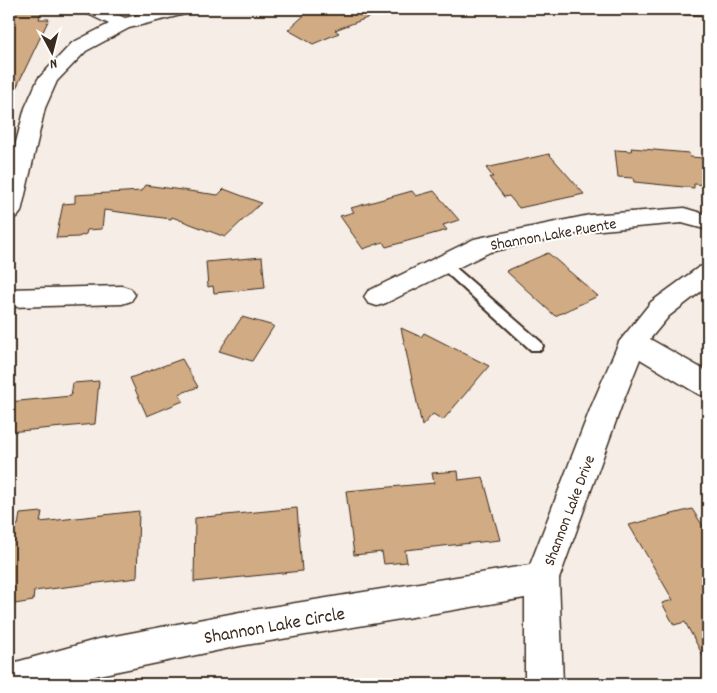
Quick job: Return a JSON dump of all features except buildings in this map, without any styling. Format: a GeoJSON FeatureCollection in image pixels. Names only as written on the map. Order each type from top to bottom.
{"type":"FeatureCollection","features":[{"type":"Feature","properties":{"kind":"street"},"geometry":{"type":"LineString","coordinates":[[92,9],[122,24]]}},
{"type":"Feature","properties":{"kind":"street"},"geometry":{"type":"LineString","coordinates":[[9,212],[35,108],[48,79],[79,48],[122,24],[184,9]]}},
{"type":"Feature","properties":{"kind":"street"},"geometry":{"type":"LineString","coordinates":[[680,9],[708,10]]}},
{"type":"Feature","properties":{"kind":"street","name":"Shannon Lake Puente"},"geometry":{"type":"LineString","coordinates":[[377,297],[482,245],[590,223],[684,215],[708,223]]}},
{"type":"Feature","properties":{"kind":"street","name":"Shannon Lake Drive"},"geometry":{"type":"LineString","coordinates":[[544,684],[542,579],[606,408],[633,342],[660,309],[708,273]]}},
{"type":"Feature","properties":{"kind":"street"},"geometry":{"type":"LineString","coordinates":[[9,298],[122,295]]}},
{"type":"Feature","properties":{"kind":"street"},"geometry":{"type":"LineString","coordinates":[[633,342],[692,374],[708,386]]}},
{"type":"Feature","properties":{"kind":"street","name":"Shannon Lake Circle"},"geometry":{"type":"LineString","coordinates":[[9,683],[100,657],[240,629],[542,579]]}},
{"type":"Feature","properties":{"kind":"lane"},"geometry":{"type":"LineString","coordinates":[[444,264],[536,346]]}}]}
